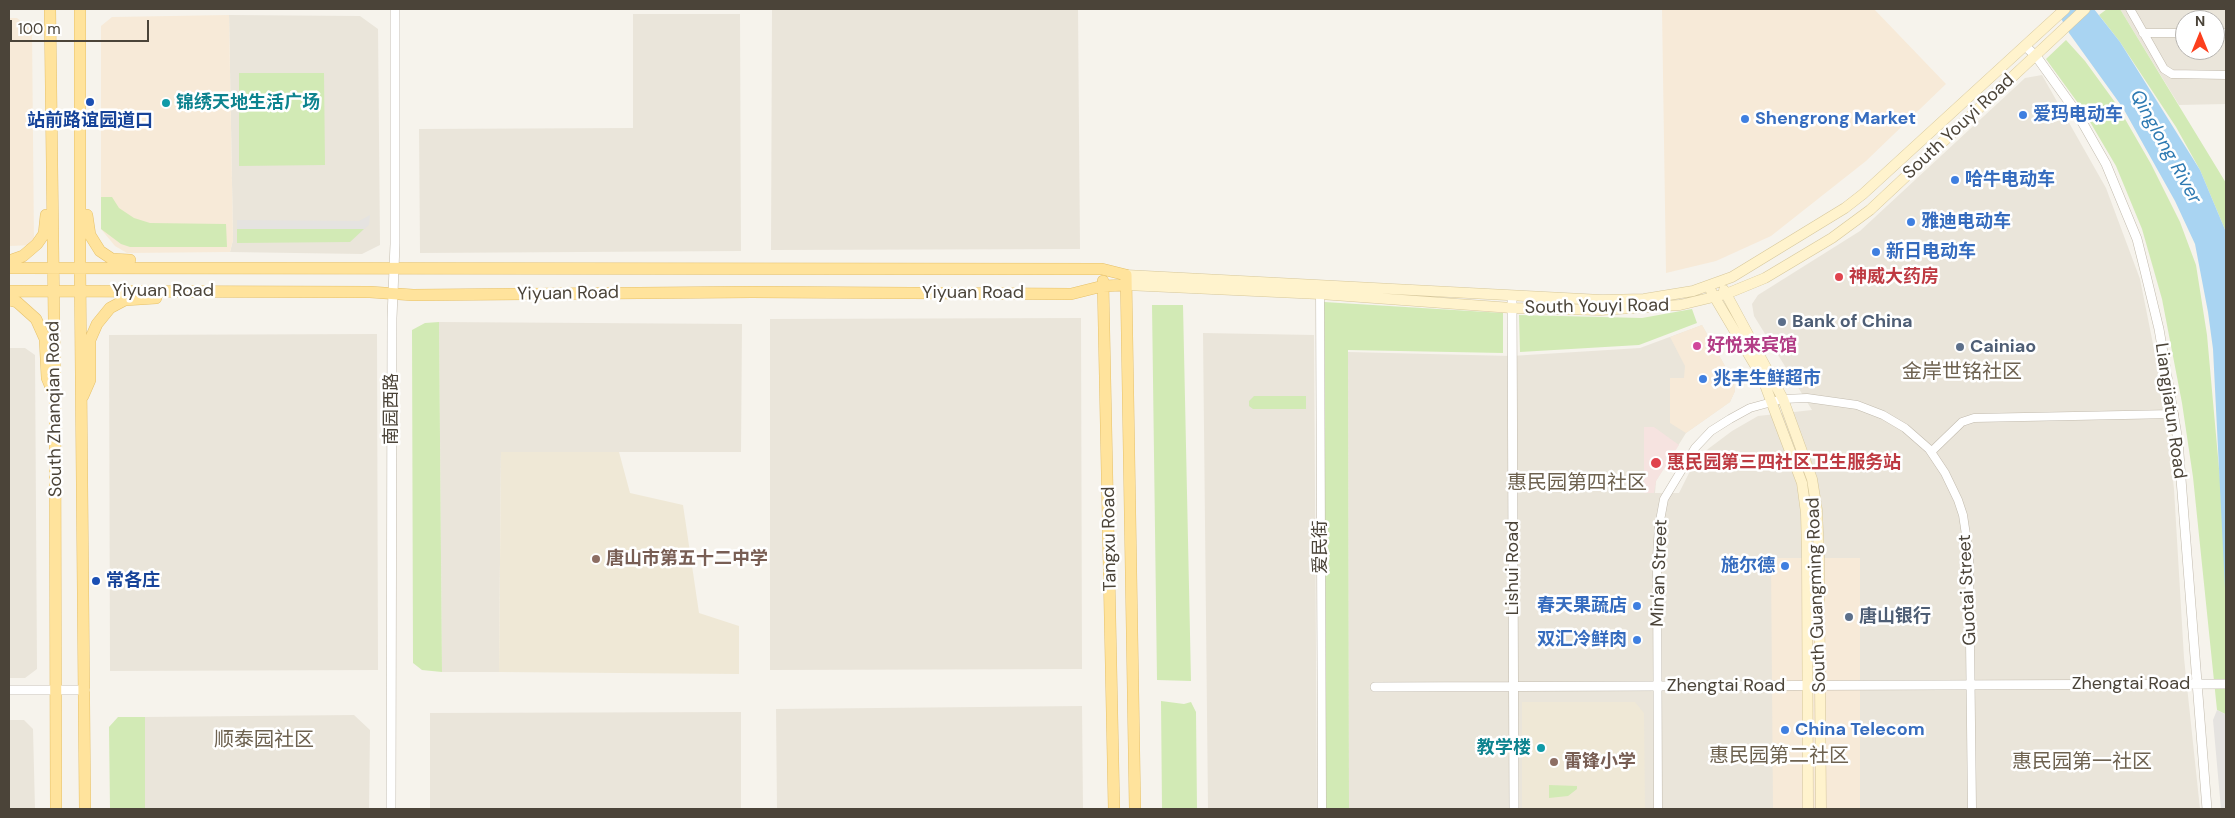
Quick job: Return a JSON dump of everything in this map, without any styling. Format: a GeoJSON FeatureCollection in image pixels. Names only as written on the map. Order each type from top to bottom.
{"type":"FeatureCollection","features":[{"type":"Feature","properties":{"kind":"main road","name":"South Zhanqian Road"},"geometry":{"type":"LineString","coordinates":[[50,9],[56,399],[56,809]]}},
{"type":"Feature","properties":{"kind":"main road","name":"South Zhanqian Road"},"geometry":{"type":"LineString","coordinates":[[80,9],[80,292],[85,809]]}},
{"type":"Feature","properties":{"kind":"main road","name":"South Youyi Road"},"geometry":{"type":"LineString","coordinates":[[1126,280],[1512,296],[1644,299],[1678,295],[1720,282],[1758,262],[1845,208],[2065,9]]}},
{"type":"Feature","properties":{"kind":"main road","name":"South Youyi Road"},"geometry":{"type":"LineString","coordinates":[[1320,289],[1512,308],[1601,310],[1680,305],[1726,294],[1765,278],[1858,219],[2085,9]]}},
{"type":"Feature","properties":{"kind":"main road"},"geometry":{"type":"LineString","coordinates":[[9,261],[23,256],[37,244],[44,234],[46,194],[52,174]]}},
{"type":"Feature","properties":{"kind":"main road"},"geometry":{"type":"LineString","coordinates":[[80,175],[87,195],[87,227],[100,251],[112,259],[167,263],[184,267]]}},
{"type":"Feature","properties":{"kind":"main road","name":"Yiyuan Road"},"geometry":{"type":"LineString","coordinates":[[9,268],[80,266],[395,269],[1102,269],[1126,280]]}},
{"type":"Feature","properties":{"kind":"main road","name":"Tangxu Road"},"geometry":{"type":"LineString","coordinates":[[1102,269],[1114,809]]}},
{"type":"Feature","properties":{"kind":"main road","name":"Yiyuan Road"},"geometry":{"type":"LineString","coordinates":[[9,291],[370,292],[413,296],[752,292],[1071,294],[1126,280]]}},
{"type":"Feature","properties":{"kind":"main road","name":"Tangxu Road"},"geometry":{"type":"LineString","coordinates":[[1126,280],[1135,809]]}},
{"type":"Feature","properties":{"kind":"main road","name":"South Guangming Road"},"geometry":{"type":"LineString","coordinates":[[1720,282],[1778,400],[1812,479],[1817,510],[1821,686],[1821,809]]}},
{"type":"Feature","properties":{"kind":"main road","name":"South Guangming Road"},"geometry":{"type":"LineString","coordinates":[[1708,286],[1778,400],[1802,484],[1806,513],[1808,809]]}},
{"type":"Feature","properties":{"kind":"main road"},"geometry":{"type":"LineString","coordinates":[[82,400],[90,380],[90,340],[97,324],[110,308],[125,300],[165,298],[183,291]]}},
{"type":"Feature","properties":{"kind":"main road"},"geometry":{"type":"LineString","coordinates":[[9,300],[17,302],[36,319],[44,339],[47,378],[56,399]]}},
{"type":"Feature","properties":{"kind":"street","name":"南园西路"},"geometry":{"type":"LineString","coordinates":[[391,809],[395,9]]}},
{"type":"Feature","properties":{"kind":"street"},"geometry":{"type":"LineString","coordinates":[[2130,9],[2164,69],[2172,74],[2226,75]]}},
{"type":"Feature","properties":{"kind":"street"},"geometry":{"type":"LineString","coordinates":[[2143,33],[2175,33]]}},
{"type":"Feature","properties":{"kind":"street","name":"Liangjiatun Road"},"geometry":{"type":"LineString","coordinates":[[2025,46],[2036,56],[2077,113],[2106,164],[2127,212],[2145,271],[2159,329],[2174,414],[2207,809]]}},
{"type":"Feature","properties":{"kind":"street","name":"爱民街"},"geometry":{"type":"LineString","coordinates":[[1320,289],[1322,809]]}},
{"type":"Feature","properties":{"kind":"street","name":"Lishui Road"},"geometry":{"type":"LineString","coordinates":[[1512,296],[1514,809]]}},
{"type":"Feature","properties":{"kind":"street","name":"Guotai Street"},"geometry":{"type":"LineString","coordinates":[[1778,400],[1820,399],[1857,405],[1882,415],[1905,428],[1930,452],[1945,473],[1963,515],[1969,555],[1972,809]]}},
{"type":"Feature","properties":{"kind":"street","name":"Min'an Street"},"geometry":{"type":"LineString","coordinates":[[1658,809],[1657,557],[1659,526],[1664,499],[1684,463],[1711,432],[1750,408],[1778,400]]}},
{"type":"Feature","properties":{"kind":"street"},"geometry":{"type":"LineString","coordinates":[[1930,452],[1962,422],[1974,418],[2174,414]]}},
{"type":"Feature","properties":{"kind":"street","name":"Zhengtai Road"},"geometry":{"type":"LineString","coordinates":[[1375,687],[2223,684]]}},
{"type":"Feature","properties":{"kind":"street"},"geometry":{"type":"LineString","coordinates":[[9,690],[85,690]]}},
{"type":"Feature","properties":{"kind":"shaded area"},"geometry":{"type":"Polygon","coordinates":[[[772,9],[1078,9],[1080,249],[771,250],[772,9]]]}},
{"type":"Feature","properties":{"kind":"shaded area","name":"Shengrong Market"},"geometry":{"type":"Polygon","coordinates":[[[1662,9],[1874,9],[1946,84],[1866,161],[1771,236],[1716,261],[1666,273],[1662,9]]]}},
{"type":"Feature","properties":{"kind":"shaded area"},"geometry":{"type":"Polygon","coordinates":[[[2120,9],[2226,9],[2226,104],[2179,105],[2120,9]]]}},
{"type":"Feature","properties":{"kind":"shaded area"},"geometry":{"type":"Polygon","coordinates":[[[633,14],[740,14],[741,251],[420,253],[419,129],[633,128],[633,14]]]}},
{"type":"Feature","properties":{"kind":"shaded area"},"geometry":{"type":"Polygon","coordinates":[[[229,15],[360,16],[378,29],[380,245],[362,254],[230,252],[233,240],[229,15]]]}},
{"type":"Feature","properties":{"kind":"shaded area"},"geometry":{"type":"Polygon","coordinates":[[[229,15],[233,240],[230,252],[127,253],[115,246],[101,229],[101,26],[112,17],[229,15]]]}},
{"type":"Feature","properties":{"kind":"shaded area"},"geometry":{"type":"Polygon","coordinates":[[[9,18],[17,18],[32,30],[34,245],[9,246],[9,18]]]}},
{"type":"Feature","properties":{"kind":"shaded area"},"geometry":{"type":"Polygon","coordinates":[[[2042,75],[2106,188],[2140,279],[2164,399],[2174,489],[2184,658],[2200,809],[1349,809],[1348,352],[1511,356],[1640,348],[1702,325],[1734,382],[1735,391],[1730,402],[1686,433],[1656,481],[1655,493],[1679,493],[1691,469],[1708,449],[1732,431],[1758,416],[1812,410],[1754,316],[1752,304],[1758,295],[1860,231],[2025,78],[2042,75]]]}},
{"type":"Feature","properties":{"kind":"shaded area"},"geometry":{"type":"Polygon","coordinates":[[[370,215],[369,225],[364,229],[237,229],[237,220],[359,221],[370,215]]]}},
{"type":"Feature","properties":{"kind":"shaded area"},"geometry":{"type":"Polygon","coordinates":[[[1081,318],[1082,669],[770,670],[770,319],[1081,318]]]}},
{"type":"Feature","properties":{"kind":"shaded area"},"geometry":{"type":"Polygon","coordinates":[[[439,322],[742,324],[741,452],[501,452],[499,672],[442,672],[439,322]]]}},
{"type":"Feature","properties":{"kind":"shaded area"},"geometry":{"type":"Polygon","coordinates":[[[1702,325],[1734,382],[1735,391],[1730,402],[1686,433],[1670,423],[1670,378],[1684,378],[1685,366],[1670,337],[1702,325]]]}},
{"type":"Feature","properties":{"kind":"shaded area"},"geometry":{"type":"Polygon","coordinates":[[[1203,333],[1314,335],[1317,809],[1208,809],[1203,333]]]}},
{"type":"Feature","properties":{"kind":"shaded area"},"geometry":{"type":"Polygon","coordinates":[[[377,334],[378,670],[110,671],[109,335],[377,334]]]}},
{"type":"Feature","properties":{"kind":"shaded area"},"geometry":{"type":"Polygon","coordinates":[[[9,348],[25,348],[35,355],[37,669],[25,678],[9,678],[9,348]]]}},
{"type":"Feature","properties":{"kind":"shaded area","name":"惠民园第三四社区卫生服务站"},"geometry":{"type":"Polygon","coordinates":[[[1644,427],[1654,427],[1679,445],[1656,481],[1654,493],[1644,493],[1644,427]]]}},
{"type":"Feature","properties":{"kind":"shaded area","name":"唐山市第五十二中学"},"geometry":{"type":"Polygon","coordinates":[[[501,452],[619,452],[630,493],[683,505],[699,613],[739,626],[739,674],[499,672],[501,452]]]}},
{"type":"Feature","properties":{"kind":"shaded area"},"geometry":{"type":"Polygon","coordinates":[[[1771,558],[1860,558],[1860,809],[1773,809],[1771,558]]]}},
{"type":"Feature","properties":{"kind":"shaded area","name":"雷锋小学"},"geometry":{"type":"Polygon","coordinates":[[[1522,702],[1635,702],[1644,713],[1645,809],[1522,809],[1522,702]]]}},
{"type":"Feature","properties":{"kind":"shaded area"},"geometry":{"type":"Polygon","coordinates":[[[1082,706],[1083,809],[777,809],[776,709],[1082,706]]]}},
{"type":"Feature","properties":{"kind":"shaded area"},"geometry":{"type":"Polygon","coordinates":[[[2217,710],[2225,714],[2226,809],[2221,809],[2213,720],[2217,710]]]}},
{"type":"Feature","properties":{"kind":"shaded area"},"geometry":{"type":"Polygon","coordinates":[[[741,712],[741,809],[430,809],[430,713],[741,712]]]}},
{"type":"Feature","properties":{"kind":"shaded area"},"geometry":{"type":"Polygon","coordinates":[[[354,715],[370,730],[369,809],[145,809],[145,717],[354,715]]]}},
{"type":"Feature","properties":{"kind":"shaded area"},"geometry":{"type":"Polygon","coordinates":[[[9,720],[24,720],[33,729],[35,809],[9,809],[9,720]]]}},
{"type":"Feature","properties":{"kind":"green space"},"geometry":{"type":"Polygon","coordinates":[[[2107,9],[2120,9],[2226,183],[2226,232],[2200,170],[2176,127],[2120,42],[2099,15],[2107,9]]]}},
{"type":"Feature","properties":{"kind":"green space"},"geometry":{"type":"Polygon","coordinates":[[[2066,40],[2085,61],[2117,105],[2151,164],[2180,222],[2196,265],[2207,335],[2226,546],[2226,726],[2225,714],[2217,710],[2193,477],[2182,403],[2162,299],[2142,229],[2116,166],[2083,110],[2046,59],[2066,40]]]}},
{"type":"Feature","properties":{"kind":"green space"},"geometry":{"type":"Polygon","coordinates":[[[239,73],[324,73],[325,165],[239,166],[239,73]]]}},
{"type":"Feature","properties":{"kind":"green space"},"geometry":{"type":"Polygon","coordinates":[[[101,197],[112,197],[119,208],[134,218],[150,223],[226,224],[227,247],[130,247],[121,244],[101,229],[101,197]]]}},
{"type":"Feature","properties":{"kind":"green space"},"geometry":{"type":"Polygon","coordinates":[[[237,229],[364,229],[350,242],[237,243],[237,229]]]}},
{"type":"Feature","properties":{"kind":"green space"},"geometry":{"type":"Polygon","coordinates":[[[1324,302],[1503,313],[1503,353],[1348,350],[1349,809],[1326,809],[1324,302]]]}},
{"type":"Feature","properties":{"kind":"green space"},"geometry":{"type":"Polygon","coordinates":[[[1152,305],[1183,305],[1191,681],[1157,680],[1152,305]]]}},
{"type":"Feature","properties":{"kind":"green space"},"geometry":{"type":"Polygon","coordinates":[[[1692,309],[1697,323],[1639,345],[1520,352],[1519,315],[1642,318],[1692,309]]]}},
{"type":"Feature","properties":{"kind":"green space"},"geometry":{"type":"Polygon","coordinates":[[[439,322],[442,672],[422,670],[413,663],[412,330],[425,323],[439,322]]]}},
{"type":"Feature","properties":{"kind":"green space"},"geometry":{"type":"Polygon","coordinates":[[[1254,396],[1306,396],[1306,409],[1253,409],[1249,406],[1249,401],[1254,396]]]}},
{"type":"Feature","properties":{"kind":"green space"},"geometry":{"type":"Polygon","coordinates":[[[1161,701],[1184,704],[1191,702],[1196,712],[1197,809],[1162,809],[1161,701]]]}},
{"type":"Feature","properties":{"kind":"green space"},"geometry":{"type":"Polygon","coordinates":[[[118,717],[145,717],[145,809],[110,809],[109,727],[118,717]]]}},
{"type":"Feature","properties":{"kind":"green space"},"geometry":{"type":"Polygon","coordinates":[[[1549,785],[1577,786],[1577,789],[1568,796],[1549,798],[1549,785]]]}},
{"type":"Feature","properties":{"kind":"water","name":"Qinglong River"},"geometry":{"type":"Polygon","coordinates":[[[2056,9],[2094,9],[2120,42],[2200,170],[2226,232],[2226,608],[2213,349],[2195,244],[2175,201],[2123,108],[2069,33],[2056,9]]]}},
{"type":"Feature","properties":{"kind":"place","name":"站前路谊园道口"},"geometry":{"type":"Point","coordinates":[90,102]}},
{"type":"Feature","properties":{"kind":"place","name":"锦绣天地生活广场"},"geometry":{"type":"Point","coordinates":[166,103]}},
{"type":"Feature","properties":{"kind":"place","name":"爱玛电动车"},"geometry":{"type":"Point","coordinates":[2023,115]}},
{"type":"Feature","properties":{"kind":"place","name":"Shengrong Market"},"geometry":{"type":"Point","coordinates":[1745,119]}},
{"type":"Feature","properties":{"kind":"place","name":"哈牛电动车"},"geometry":{"type":"Point","coordinates":[1955,180]}},
{"type":"Feature","properties":{"kind":"place","name":"雅迪电动车"},"geometry":{"type":"Point","coordinates":[1911,222]}},
{"type":"Feature","properties":{"kind":"place","name":"新日电动车"},"geometry":{"type":"Point","coordinates":[1876,252]}},
{"type":"Feature","properties":{"kind":"place","name":"神威大药房"},"geometry":{"type":"Point","coordinates":[1839,277]}},
{"type":"Feature","properties":{"kind":"place","name":"Bank of China"},"geometry":{"type":"Point","coordinates":[1782,322]}},
{"type":"Feature","properties":{"kind":"place","name":"好悦来宾馆"},"geometry":{"type":"Point","coordinates":[1697,346]}},
{"type":"Feature","properties":{"kind":"place","name":"Cainiao"},"geometry":{"type":"Point","coordinates":[1960,347]}},
{"type":"Feature","properties":{"kind":"place","name":"兆丰生鲜超市"},"geometry":{"type":"Point","coordinates":[1703,379]}},
{"type":"Feature","properties":{"kind":"place","name":"惠民园第三四社区卫生服务站"},"geometry":{"type":"Point","coordinates":[1656,463]}},
{"type":"Feature","properties":{"kind":"place","name":"唐山市第五十二中学"},"geometry":{"type":"Point","coordinates":[596,559]}},
{"type":"Feature","properties":{"kind":"place","name":"施尔德"},"geometry":{"type":"Point","coordinates":[1785,566]}},
{"type":"Feature","properties":{"kind":"place","name":"常各庄"},"geometry":{"type":"Point","coordinates":[96,581]}},
{"type":"Feature","properties":{"kind":"place","name":"春天果蔬店"},"geometry":{"type":"Point","coordinates":[1637,606]}},
{"type":"Feature","properties":{"kind":"place","name":"唐山银行"},"geometry":{"type":"Point","coordinates":[1849,617]}},
{"type":"Feature","properties":{"kind":"place","name":"双汇冷鲜肉"},"geometry":{"type":"Point","coordinates":[1637,640]}},
{"type":"Feature","properties":{"kind":"place","name":"China Telecom"},"geometry":{"type":"Point","coordinates":[1785,730]}},
{"type":"Feature","properties":{"kind":"place","name":"教学楼"},"geometry":{"type":"Point","coordinates":[1541,748]}},
{"type":"Feature","properties":{"kind":"place","name":"雷锋小学"},"geometry":{"type":"Point","coordinates":[1554,762]}},
{"type":"Feature","properties":{"kind":"district","name":"金岸世铭社区"},"geometry":{"type":"Point","coordinates":[1962,373]}},
{"type":"Feature","properties":{"kind":"district","name":"惠民园第四社区"},"geometry":{"type":"Point","coordinates":[1577,484]}},
{"type":"Feature","properties":{"kind":"district","name":"顺泰园社区"},"geometry":{"type":"Point","coordinates":[264,741]}},
{"type":"Feature","properties":{"kind":"district","name":"惠民园第二社区"},"geometry":{"type":"Point","coordinates":[1779,757]}},
{"type":"Feature","properties":{"kind":"district","name":"惠民园第一社区"},"geometry":{"type":"Point","coordinates":[2082,763]}}]}
